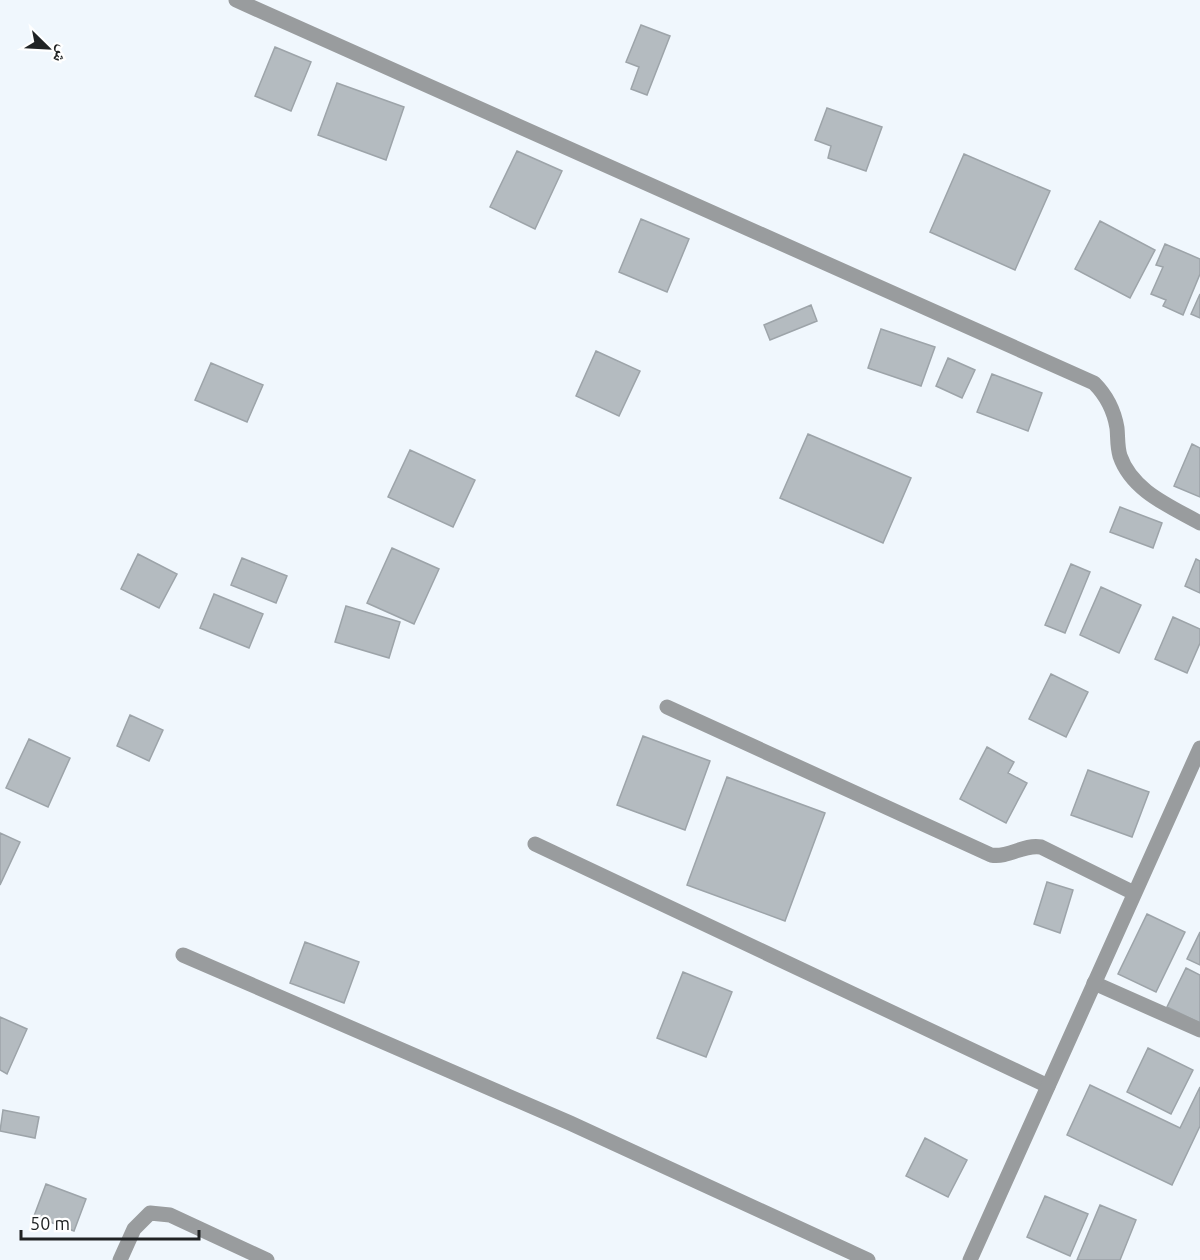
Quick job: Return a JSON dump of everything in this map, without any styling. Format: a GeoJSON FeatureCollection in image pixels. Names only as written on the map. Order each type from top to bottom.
{"type":"FeatureCollection","features":[{"type":"Feature","properties":{"kind":"street"},"geometry":{"type":"LineString","coordinates":[[236,0],[1094,383],[1110,402],[1115,416],[1117,443],[1126,469],[1133,480],[1154,497],[1200,523]]}},
{"type":"Feature","properties":{"kind":"street"},"geometry":{"type":"LineString","coordinates":[[667,707],[983,852],[999,856],[1008,855],[1029,846],[1041,847],[1134,892]]}},
{"type":"Feature","properties":{"kind":"street"},"geometry":{"type":"LineString","coordinates":[[970,1260],[1200,748]]}},
{"type":"Feature","properties":{"kind":"street"},"geometry":{"type":"LineString","coordinates":[[535,844],[1048,1086]]}},
{"type":"Feature","properties":{"kind":"street"},"geometry":{"type":"LineString","coordinates":[[183,955],[570,1123],[868,1260]]}},
{"type":"Feature","properties":{"kind":"street"},"geometry":{"type":"LineString","coordinates":[[1094,983],[1200,1030]]}},
{"type":"Feature","properties":{"kind":"street"},"geometry":{"type":"LineString","coordinates":[[120,1260],[134,1229],[150,1214],[170,1215],[267,1260]]}},
{"type":"Feature","properties":{"kind":"building"},"geometry":{"type":"Polygon","coordinates":[[[641,25],[670,36],[647,95],[631,89],[639,67],[626,62],[641,25]]]}},
{"type":"Feature","properties":{"kind":"building"},"geometry":{"type":"Polygon","coordinates":[[[275,47],[311,62],[291,111],[255,96],[275,47]]]}},
{"type":"Feature","properties":{"kind":"building"},"geometry":{"type":"Polygon","coordinates":[[[337,83],[404,107],[386,160],[318,135],[337,83]]]}},
{"type":"Feature","properties":{"kind":"building"},"geometry":{"type":"Polygon","coordinates":[[[827,108],[882,127],[866,171],[828,158],[831,146],[815,140],[827,108]]]}},
{"type":"Feature","properties":{"kind":"building"},"geometry":{"type":"Polygon","coordinates":[[[517,151],[562,171],[535,229],[490,207],[517,151]]]}},
{"type":"Feature","properties":{"kind":"building"},"geometry":{"type":"Polygon","coordinates":[[[964,154],[1050,191],[1015,270],[930,232],[964,154]]]}},
{"type":"Feature","properties":{"kind":"building"},"geometry":{"type":"Polygon","coordinates":[[[641,219],[689,239],[667,292],[619,272],[641,219]]]}},
{"type":"Feature","properties":{"kind":"building"},"geometry":{"type":"Polygon","coordinates":[[[1100,221],[1155,250],[1130,298],[1075,269],[1100,221]]]}},
{"type":"Feature","properties":{"kind":"building"},"geometry":{"type":"Polygon","coordinates":[[[1165,244],[1200,259],[1200,274],[1183,315],[1163,306],[1166,300],[1151,294],[1163,267],[1156,265],[1165,244]]]}},
{"type":"Feature","properties":{"kind":"building"},"geometry":{"type":"Polygon","coordinates":[[[1200,294],[1200,318],[1191,314],[1200,294]]]}},
{"type":"Feature","properties":{"kind":"building"},"geometry":{"type":"Polygon","coordinates":[[[811,305],[817,321],[770,340],[764,325],[811,305]]]}},
{"type":"Feature","properties":{"kind":"building"},"geometry":{"type":"Polygon","coordinates":[[[881,329],[935,347],[921,386],[868,368],[881,329]]]}},
{"type":"Feature","properties":{"kind":"building"},"geometry":{"type":"Polygon","coordinates":[[[596,351],[640,371],[619,416],[576,396],[596,351]]]}},
{"type":"Feature","properties":{"kind":"building"},"geometry":{"type":"Polygon","coordinates":[[[948,358],[975,370],[962,398],[936,386],[948,358]]]}},
{"type":"Feature","properties":{"kind":"building"},"geometry":{"type":"Polygon","coordinates":[[[211,363],[263,385],[247,422],[195,400],[211,363]]]}},
{"type":"Feature","properties":{"kind":"building"},"geometry":{"type":"Polygon","coordinates":[[[992,374],[1042,393],[1028,431],[977,412],[992,374]]]}},
{"type":"Feature","properties":{"kind":"building"},"geometry":{"type":"Polygon","coordinates":[[[808,434],[911,478],[883,543],[780,498],[808,434]]]}},
{"type":"Feature","properties":{"kind":"building"},"geometry":{"type":"Polygon","coordinates":[[[1192,444],[1200,448],[1200,497],[1174,486],[1192,444]]]}},
{"type":"Feature","properties":{"kind":"building"},"geometry":{"type":"Polygon","coordinates":[[[410,450],[475,480],[453,527],[388,497],[410,450]]]}},
{"type":"Feature","properties":{"kind":"building"},"geometry":{"type":"Polygon","coordinates":[[[1120,507],[1162,523],[1153,548],[1110,532],[1120,507]]]}},
{"type":"Feature","properties":{"kind":"building"},"geometry":{"type":"Polygon","coordinates":[[[392,548],[439,569],[414,624],[367,603],[392,548]]]}},
{"type":"Feature","properties":{"kind":"building"},"geometry":{"type":"Polygon","coordinates":[[[138,554],[177,574],[159,608],[121,589],[138,554]]]}},
{"type":"Feature","properties":{"kind":"building"},"geometry":{"type":"Polygon","coordinates":[[[242,558],[287,576],[276,603],[231,585],[242,558]]]}},
{"type":"Feature","properties":{"kind":"building"},"geometry":{"type":"Polygon","coordinates":[[[1196,559],[1200,561],[1200,593],[1185,586],[1196,559]]]}},
{"type":"Feature","properties":{"kind":"building"},"geometry":{"type":"Polygon","coordinates":[[[1071,564],[1090,572],[1065,633],[1045,625],[1071,564]]]}},
{"type":"Feature","properties":{"kind":"building"},"geometry":{"type":"Polygon","coordinates":[[[1101,587],[1141,605],[1119,653],[1080,635],[1101,587]]]}},
{"type":"Feature","properties":{"kind":"building"},"geometry":{"type":"Polygon","coordinates":[[[214,594],[263,614],[249,648],[200,628],[214,594]]]}},
{"type":"Feature","properties":{"kind":"building"},"geometry":{"type":"Polygon","coordinates":[[[346,606],[400,622],[389,658],[335,642],[346,606]]]}},
{"type":"Feature","properties":{"kind":"building"},"geometry":{"type":"Polygon","coordinates":[[[1173,617],[1200,629],[1200,643],[1187,673],[1155,659],[1173,617]]]}},
{"type":"Feature","properties":{"kind":"building"},"geometry":{"type":"Polygon","coordinates":[[[1051,674],[1088,692],[1066,737],[1029,719],[1051,674]]]}},
{"type":"Feature","properties":{"kind":"building"},"geometry":{"type":"Polygon","coordinates":[[[130,715],[163,730],[149,761],[117,746],[130,715]]]}},
{"type":"Feature","properties":{"kind":"building"},"geometry":{"type":"Polygon","coordinates":[[[643,736],[710,761],[685,830],[617,805],[643,736]]]}},
{"type":"Feature","properties":{"kind":"building"},"geometry":{"type":"Polygon","coordinates":[[[29,739],[70,758],[48,807],[6,788],[29,739]]]}},
{"type":"Feature","properties":{"kind":"building"},"geometry":{"type":"Polygon","coordinates":[[[987,747],[1014,762],[1008,773],[1027,783],[1006,823],[960,799],[987,747]]]}},
{"type":"Feature","properties":{"kind":"building"},"geometry":{"type":"Polygon","coordinates":[[[1088,770],[1149,792],[1132,837],[1071,815],[1088,770]]]}},
{"type":"Feature","properties":{"kind":"building"},"geometry":{"type":"Polygon","coordinates":[[[727,777],[825,813],[785,921],[687,885],[727,777]]]}},
{"type":"Feature","properties":{"kind":"building"},"geometry":{"type":"Polygon","coordinates":[[[0,833],[20,842],[0,885],[0,833]]]}},
{"type":"Feature","properties":{"kind":"building"},"geometry":{"type":"Polygon","coordinates":[[[1047,882],[1073,890],[1060,933],[1034,924],[1047,882]]]}},
{"type":"Feature","properties":{"kind":"building"},"geometry":{"type":"Polygon","coordinates":[[[1147,914],[1185,932],[1156,992],[1118,974],[1147,914]]]}},
{"type":"Feature","properties":{"kind":"building"},"geometry":{"type":"Polygon","coordinates":[[[1200,932],[1200,965],[1187,959],[1200,932]]]}},
{"type":"Feature","properties":{"kind":"building"},"geometry":{"type":"Polygon","coordinates":[[[305,942],[359,962],[344,1003],[290,983],[305,942]]]}},
{"type":"Feature","properties":{"kind":"building"},"geometry":{"type":"Polygon","coordinates":[[[1186,968],[1200,975],[1200,1023],[1167,1007],[1186,968]]]}},
{"type":"Feature","properties":{"kind":"building"},"geometry":{"type":"Polygon","coordinates":[[[683,972],[732,992],[706,1057],[657,1038],[683,972]]]}},
{"type":"Feature","properties":{"kind":"building"},"geometry":{"type":"Polygon","coordinates":[[[0,1017],[27,1029],[7,1074],[0,1070],[0,1017]]]}},
{"type":"Feature","properties":{"kind":"building"},"geometry":{"type":"Polygon","coordinates":[[[1148,1048],[1193,1070],[1171,1114],[1127,1092],[1148,1048]]]}},
{"type":"Feature","properties":{"kind":"building"},"geometry":{"type":"Polygon","coordinates":[[[1090,1085],[1180,1128],[1200,1087],[1200,1126],[1172,1185],[1067,1135],[1090,1085]]]}},
{"type":"Feature","properties":{"kind":"building"},"geometry":{"type":"Polygon","coordinates":[[[3,1110],[39,1117],[35,1138],[0,1131],[3,1110]]]}},
{"type":"Feature","properties":{"kind":"building"},"geometry":{"type":"Polygon","coordinates":[[[925,1138],[967,1160],[948,1197],[906,1176],[925,1138]]]}},
{"type":"Feature","properties":{"kind":"building"},"geometry":{"type":"Polygon","coordinates":[[[46,1184],[86,1199],[74,1231],[34,1216],[46,1184]]]}},
{"type":"Feature","properties":{"kind":"building"},"geometry":{"type":"Polygon","coordinates":[[[1045,1196],[1088,1214],[1070,1256],[1027,1237],[1045,1196]]]}},
{"type":"Feature","properties":{"kind":"building"},"geometry":{"type":"Polygon","coordinates":[[[1100,1205],[1136,1220],[1120,1260],[1077,1260],[1100,1205]]]}}]}
